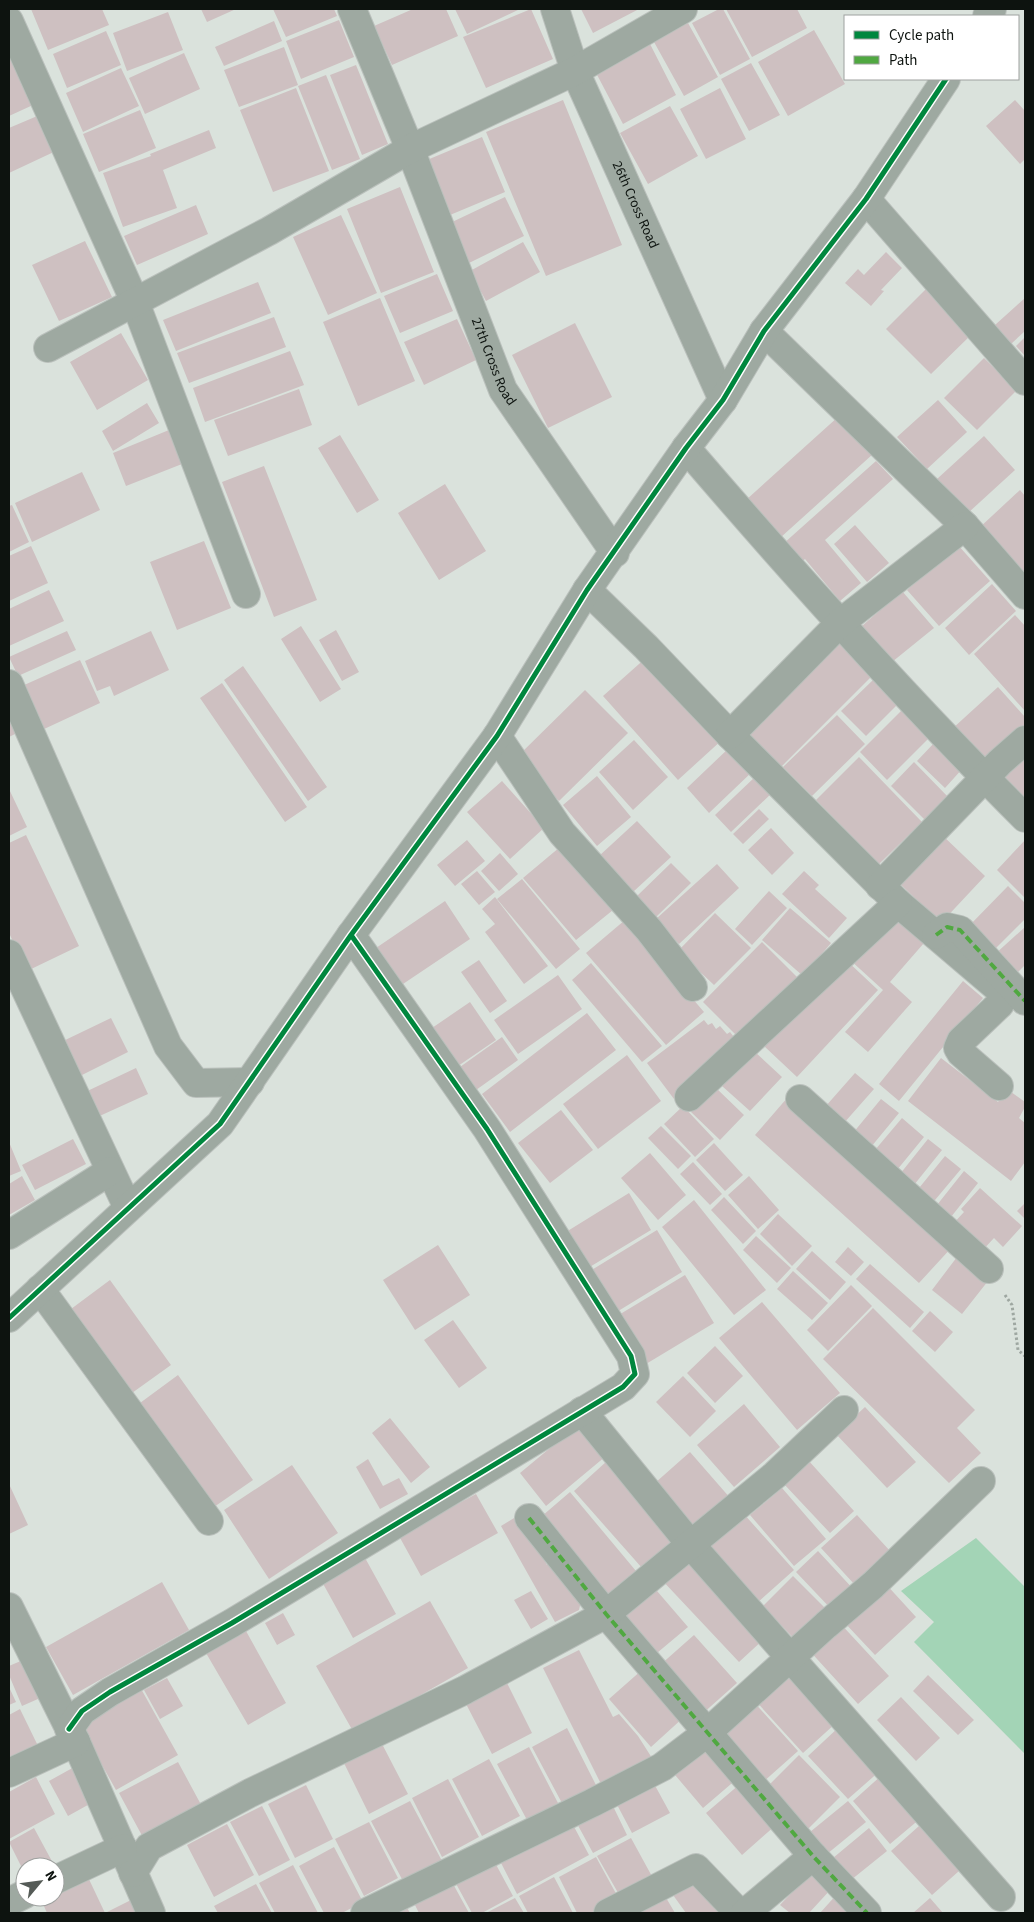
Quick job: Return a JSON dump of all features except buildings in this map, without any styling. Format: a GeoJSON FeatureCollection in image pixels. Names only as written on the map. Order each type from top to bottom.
{"type":"FeatureCollection","features":[{"type":"Feature","properties":{"kind":"street","name":"27th Cross Road"},"geometry":{"type":"LineString","coordinates":[[352,9],[410,149],[503,390],[615,553]]}},
{"type":"Feature","properties":{"kind":"street","name":"26th Cross Road"},"geometry":{"type":"LineString","coordinates":[[555,9],[575,70],[723,400]]}},
{"type":"Feature","properties":{"kind":"street"},"geometry":{"type":"LineString","coordinates":[[48,348],[269,231],[410,149],[575,70],[683,9]]}},
{"type":"Feature","properties":{"kind":"street"},"geometry":{"type":"LineString","coordinates":[[9,21],[135,302],[246,594]]}},
{"type":"Feature","properties":{"kind":"street"},"geometry":{"type":"LineString","coordinates":[[9,1318],[220,1124],[351,935],[497,736],[587,590],[615,553],[686,448],[723,400],[764,330],[866,199],[945,80]]}},
{"type":"Feature","properties":{"kind":"street"},"geometry":{"type":"LineString","coordinates":[[866,199],[1025,381]]}},
{"type":"Feature","properties":{"kind":"street"},"geometry":{"type":"LineString","coordinates":[[764,330],[965,526],[1025,595]]}},
{"type":"Feature","properties":{"kind":"street"},"geometry":{"type":"LineString","coordinates":[[686,448],[840,623],[1025,818]]}},
{"type":"Feature","properties":{"kind":"street"},"geometry":{"type":"LineString","coordinates":[[730,734],[840,623],[965,526]]}},
{"type":"Feature","properties":{"kind":"street"},"geometry":{"type":"LineString","coordinates":[[587,590],[646,647],[889,894],[999,990],[1002,998],[1000,1004],[961,1041],[958,1048],[961,1053],[999,1086]]}},
{"type":"Feature","properties":{"kind":"street"},"geometry":{"type":"LineString","coordinates":[[9,684],[168,1046],[196,1083],[250,1082]]}},
{"type":"Feature","properties":{"kind":"street"},"geometry":{"type":"LineString","coordinates":[[497,736],[562,832],[649,930],[693,988]]}},
{"type":"Feature","properties":{"kind":"street"},"geometry":{"type":"LineString","coordinates":[[689,1097],[889,894],[985,778],[1025,740]]}},
{"type":"Feature","properties":{"kind":"street"},"geometry":{"type":"LineString","coordinates":[[936,935],[947,927],[960,930],[1025,1001]]}},
{"type":"Feature","properties":{"kind":"street"},"geometry":{"type":"LineString","coordinates":[[9,1773],[72,1735],[82,1710],[110,1692],[232,1623],[623,1387],[635,1374],[631,1356],[488,1130],[351,935]]}},
{"type":"Feature","properties":{"kind":"street"},"geometry":{"type":"LineString","coordinates":[[9,954],[128,1208]]}},
{"type":"Feature","properties":{"kind":"street"},"geometry":{"type":"LineString","coordinates":[[800,1099],[988,1269]]}},
{"type":"Feature","properties":{"kind":"street"},"geometry":{"type":"LineString","coordinates":[[9,1235],[110,1171]]}},
{"type":"Feature","properties":{"kind":"street"},"geometry":{"type":"LineString","coordinates":[[40,1290],[209,1520]]}},
{"type":"Feature","properties":{"kind":"street"},"geometry":{"type":"LineString","coordinates":[[133,1873],[149,1847],[250,1793],[465,1690],[606,1614],[775,1475],[844,1410]]}},
{"type":"Feature","properties":{"kind":"street"},"geometry":{"type":"LineString","coordinates":[[582,1411],[691,1544],[1001,1897]]}},
{"type":"Feature","properties":{"kind":"street"},"geometry":{"type":"LineString","coordinates":[[365,1913],[653,1772],[708,1732],[873,1585],[981,1481]]}},
{"type":"Feature","properties":{"kind":"street"},"geometry":{"type":"LineString","coordinates":[[529,1518],[606,1614],[813,1856],[867,1913]]}},
{"type":"Feature","properties":{"kind":"street"},"geometry":{"type":"LineString","coordinates":[[9,1607],[18,1653],[72,1735],[150,1913]]}},
{"type":"Feature","properties":{"kind":"street"},"geometry":{"type":"LineString","coordinates":[[65,1875],[123,1848]]}},
{"type":"Feature","properties":{"kind":"street"},"geometry":{"type":"LineString","coordinates":[[744,1913],[813,1856]]}},
{"type":"Feature","properties":{"kind":"street"},"geometry":{"type":"LineString","coordinates":[[608,1913],[696,1868],[739,1913]]}},
{"type":"Feature","properties":{"kind":"path"},"geometry":{"type":"LineString","coordinates":[[988,1269],[1012,1304],[1018,1350],[1025,1356]]}},
{"type":"Feature","properties":{"kind":"green space"},"geometry":{"type":"Polygon","coordinates":[[[976,1538],[1025,1587],[1025,1754],[914,1642],[934,1622],[901,1591],[976,1538]]]}},
{"type":"Feature","properties":{"kind":"marked path"},"geometry":{"type":"LineString","coordinates":[[936,935],[947,927],[960,930],[1025,1001]]}},
{"type":"Feature","properties":{"kind":"marked path"},"geometry":{"type":"LineString","coordinates":[[529,1518],[606,1614],[813,1856],[867,1913]]}},
{"type":"Feature","properties":{"kind":"cycle path"},"geometry":{"type":"LineString","coordinates":[[9,1318],[220,1124],[351,935],[497,736],[587,590],[686,448],[723,400],[764,331],[866,199],[945,80]]}},
{"type":"Feature","properties":{"kind":"cycle path"},"geometry":{"type":"LineString","coordinates":[[69,1729],[82,1711],[110,1692],[232,1623],[623,1387],[635,1374],[631,1356],[487,1129],[351,935]]}}]}
